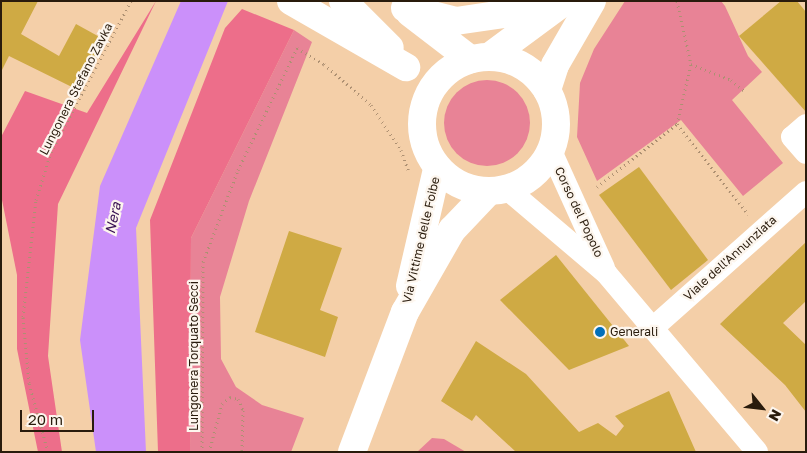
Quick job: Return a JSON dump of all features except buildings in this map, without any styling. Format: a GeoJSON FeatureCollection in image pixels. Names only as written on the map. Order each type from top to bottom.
{"type":"FeatureCollection","features":[{"type":"Feature","properties":{"kind":"street"},"geometry":{"type":"LineString","coordinates":[[291,1],[406,67]]}},
{"type":"Feature","properties":{"kind":"street"},"geometry":{"type":"LineString","coordinates":[[343,1],[429,92]]}},
{"type":"Feature","properties":{"kind":"street"},"geometry":{"type":"LineString","coordinates":[[356,1],[434,33],[479,58],[522,65],[547,90],[555,110],[551,151],[526,181],[498,191],[451,182],[437,169],[424,145],[421,118],[429,92],[453,67],[479,58],[566,1]]}},
{"type":"Feature","properties":{"kind":"street"},"geometry":{"type":"LineString","coordinates":[[400,5],[456,21],[510,13],[532,1]]}},
{"type":"Feature","properties":{"kind":"street"},"geometry":{"type":"LineString","coordinates":[[547,90],[555,65],[592,1]]}},
{"type":"Feature","properties":{"kind":"street"},"geometry":{"type":"LineString","coordinates":[[400,5],[434,33]]}},
{"type":"Feature","properties":{"kind":"street"},"geometry":{"type":"LineString","coordinates":[[806,125],[792,138],[806,153]]}},
{"type":"Feature","properties":{"kind":"street","name":"Corso del Popolo"},"geometry":{"type":"LineString","coordinates":[[551,151],[606,273]]}},
{"type":"Feature","properties":{"kind":"street","name":"Via Vittime delle Foibe"},"geometry":{"type":"LineString","coordinates":[[352,452],[405,312],[437,169]]}},
{"type":"Feature","properties":{"kind":"street","name":"Corso del Popolo"},"geometry":{"type":"LineString","coordinates":[[498,191],[606,273],[655,326],[757,452]]}},
{"type":"Feature","properties":{"kind":"street","name":"Via Vittime delle Foibe"},"geometry":{"type":"LineString","coordinates":[[405,312],[452,230],[498,191]]}},
{"type":"Feature","properties":{"kind":"street","name":"Viale dell'Annunziata"},"geometry":{"type":"LineString","coordinates":[[655,326],[760,230],[806,192]]}},
{"type":"Feature","properties":{"kind":"path","name":"Lungonera Stefano Zavka"},"geometry":{"type":"LineString","coordinates":[[48,452],[29,383],[23,317],[36,200],[50,152],[130,1]]}},
{"type":"Feature","properties":{"kind":"path"},"geometry":{"type":"LineString","coordinates":[[597,187],[677,124],[691,64],[676,1]]}},
{"type":"Feature","properties":{"kind":"path","name":"Lungonera Torquato Secci"},"geometry":{"type":"LineString","coordinates":[[202,452],[203,262],[238,170],[297,48],[324,64],[371,105],[401,150],[425,216]]}},
{"type":"Feature","properties":{"kind":"path"},"geometry":{"type":"LineString","coordinates":[[691,64],[731,80],[746,92]]}},
{"type":"Feature","properties":{"kind":"path"},"geometry":{"type":"LineString","coordinates":[[677,124],[760,230]]}},
{"type":"Feature","properties":{"kind":"path"},"geometry":{"type":"LineString","coordinates":[[209,452],[222,404],[230,398],[238,399],[243,410],[242,452]]}},
{"type":"Feature","properties":{"kind":"shaded area"},"geometry":{"type":"Polygon","coordinates":[[[156,1],[58,204],[48,356],[62,452],[38,452],[17,349],[17,275],[1,195],[1,137],[25,91],[87,113],[156,1]]]}},
{"type":"Feature","properties":{"kind":"shaded area"},"geometry":{"type":"Polygon","coordinates":[[[625,1],[721,1],[725,6],[748,56],[762,72],[732,100],[783,163],[743,196],[681,120],[597,181],[577,137],[580,83],[594,49],[625,1]]]}},
{"type":"Feature","properties":{"kind":"shaded area"},"geometry":{"type":"Polygon","coordinates":[[[242,9],[294,30],[191,238],[190,452],[158,452],[150,220],[225,28],[242,9]]]}},
{"type":"Feature","properties":{"kind":"shaded area"},"geometry":{"type":"Polygon","coordinates":[[[294,30],[312,42],[249,201],[220,297],[221,359],[236,387],[262,405],[304,418],[291,452],[190,452],[191,238],[294,30]]]}},
{"type":"Feature","properties":{"kind":"shaded area"},"geometry":{"type":"Polygon","coordinates":[[[487,80],[503,83],[511,87],[523,99],[527,107],[530,123],[527,139],[523,147],[511,159],[503,163],[487,166],[471,163],[463,159],[451,147],[447,139],[444,123],[447,107],[451,99],[463,87],[471,83],[487,80]]]}},
{"type":"Feature","properties":{"kind":"shaded area"},"geometry":{"type":"Polygon","coordinates":[[[432,438],[444,439],[466,452],[417,452],[432,438]]]}},
{"type":"Feature","properties":{"kind":"water","name":"Nera"},"geometry":{"type":"Polygon","coordinates":[[[181,1],[228,1],[136,228],[146,452],[96,452],[80,340],[100,186],[181,1]]]}},
{"type":"Feature","properties":{"kind":"place","name":"Generali"},"geometry":{"type":"Point","coordinates":[600,332]}}]}
